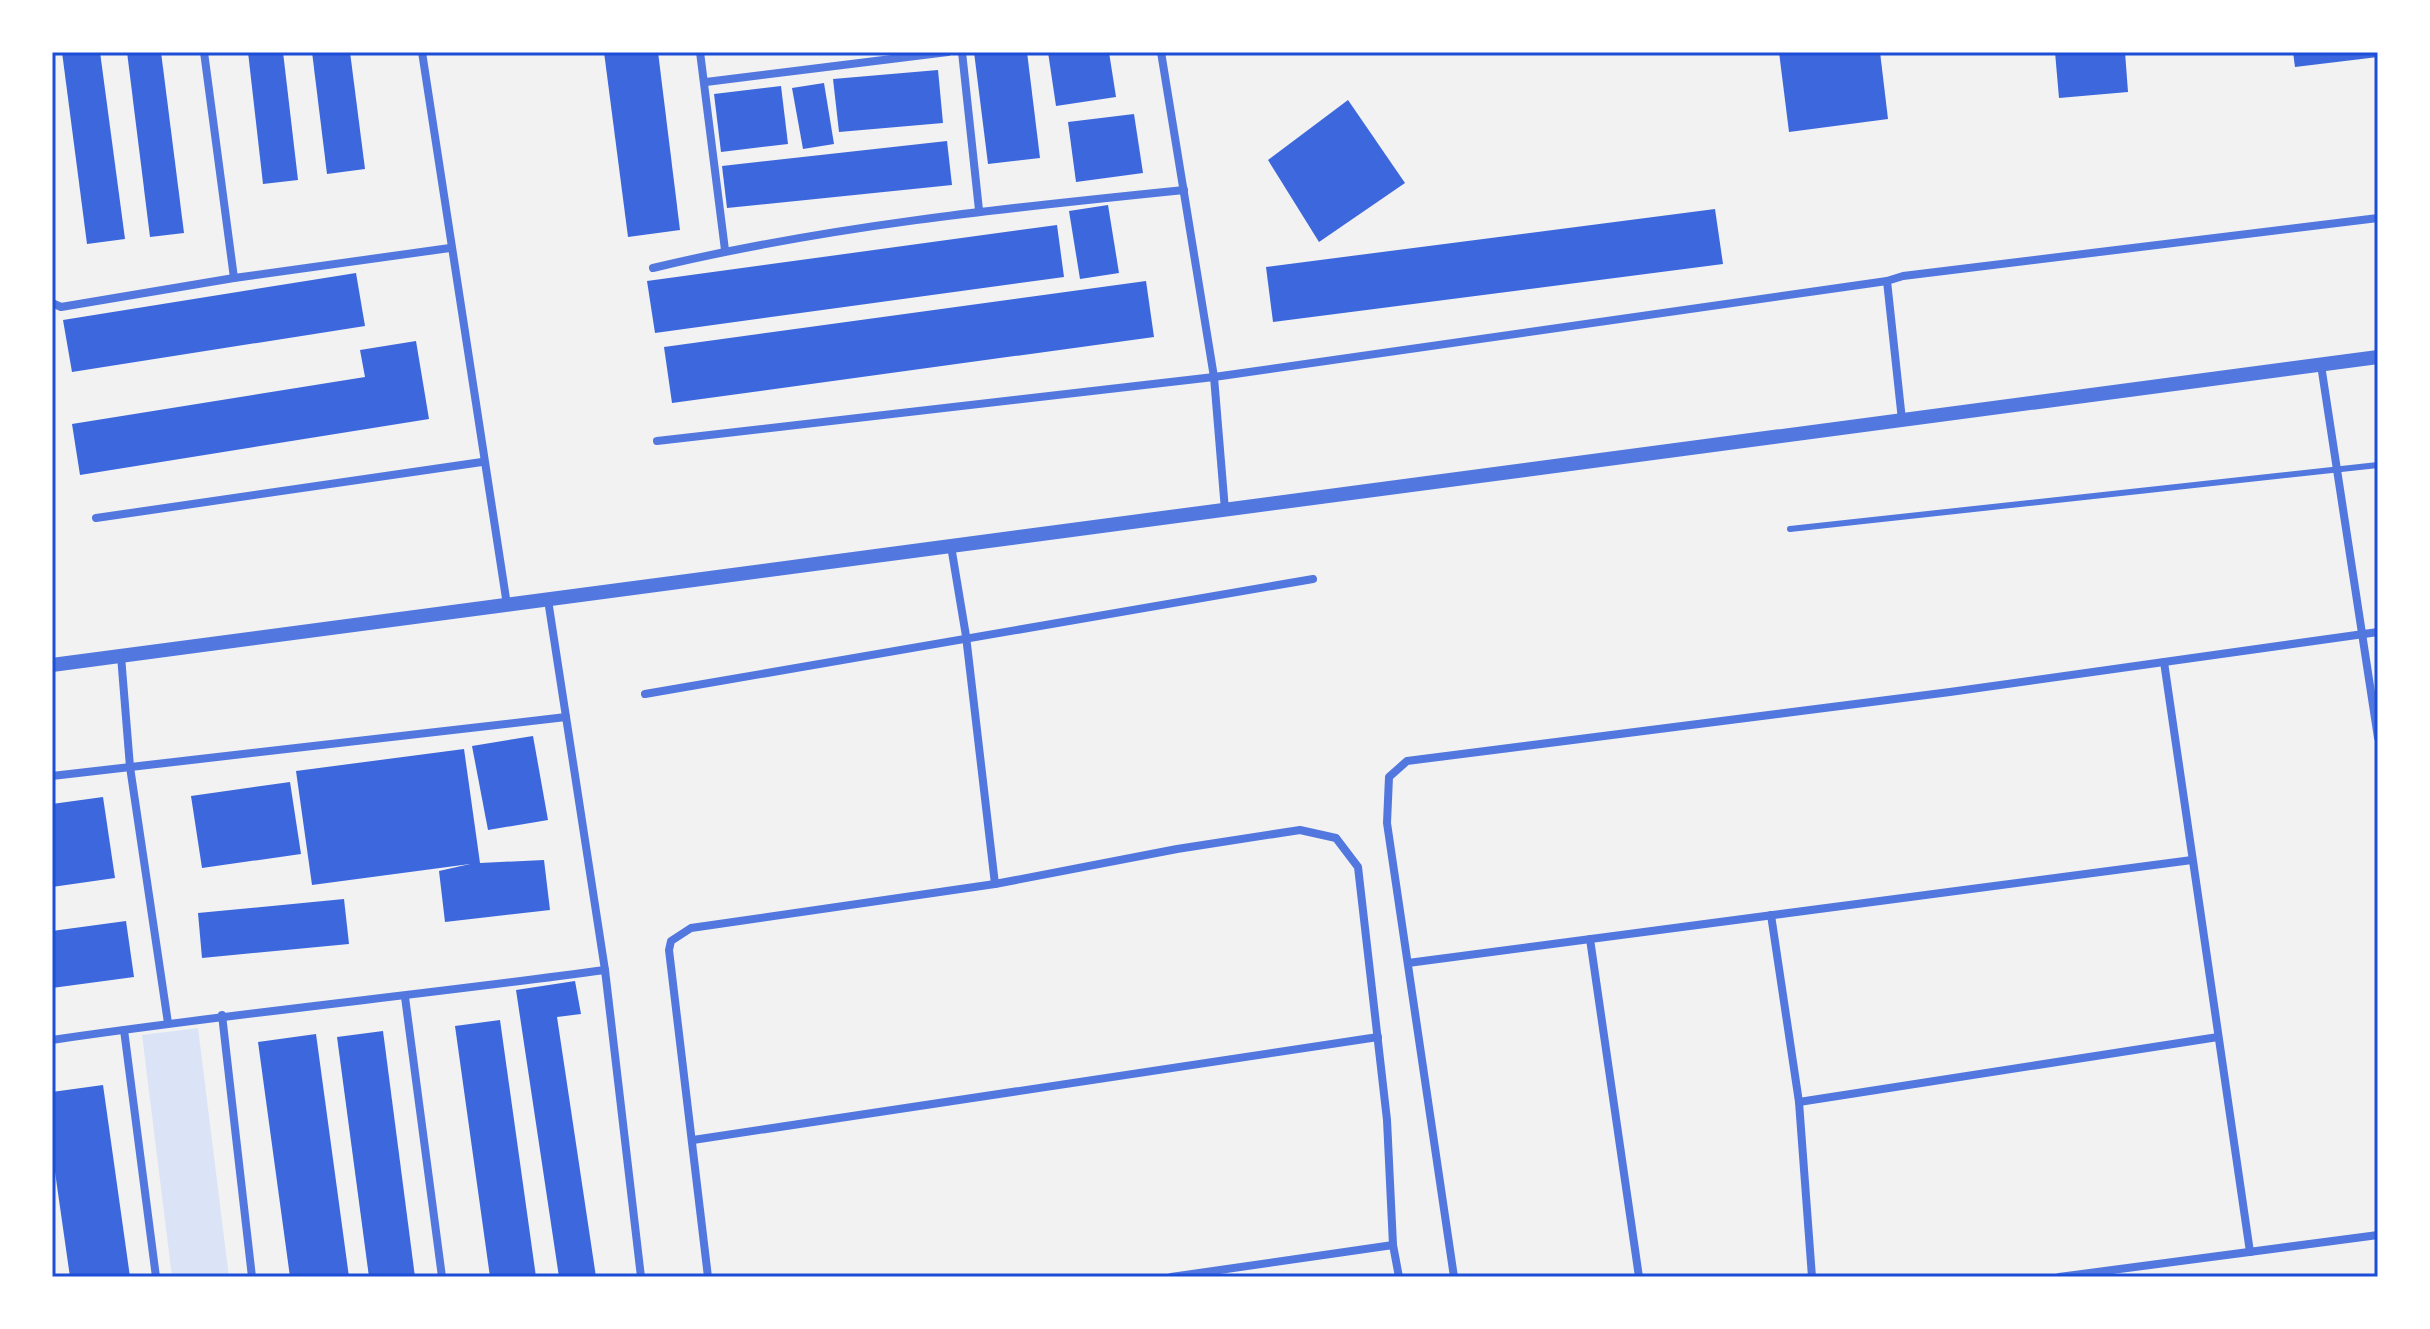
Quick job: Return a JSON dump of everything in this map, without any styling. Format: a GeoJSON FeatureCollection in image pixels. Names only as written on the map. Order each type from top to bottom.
{"type":"FeatureCollection","features":[{"type":"Feature","properties":{"kind":"street"},"geometry":{"type":"LineString","coordinates":[[204,52],[234,278]]}},
{"type":"Feature","properties":{"kind":"street"},"geometry":{"type":"LineString","coordinates":[[422,52],[482,462],[507,605]]}},
{"type":"Feature","properties":{"kind":"street"},"geometry":{"type":"LineString","coordinates":[[700,52],[725,250]]}},
{"type":"Feature","properties":{"kind":"street"},"geometry":{"type":"LineString","coordinates":[[706,82],[948,52]]}},
{"type":"Feature","properties":{"kind":"street"},"geometry":{"type":"LineString","coordinates":[[962,52],[979,210]]}},
{"type":"Feature","properties":{"kind":"street"},"geometry":{"type":"LineString","coordinates":[[1161,52],[1214,377],[1225,510]]}},
{"type":"Feature","properties":{"kind":"street"},"geometry":{"type":"LineString","coordinates":[[653,268],[725,250],[979,210],[1184,190]]}},
{"type":"Feature","properties":{"kind":"street"},"geometry":{"type":"LineString","coordinates":[[657,441],[1214,377],[1887,281],[1903,276],[2378,218]]}},
{"type":"Feature","properties":{"kind":"street"},"geometry":{"type":"LineString","coordinates":[[52,303],[61,307],[234,278],[450,248]]}},
{"type":"Feature","properties":{"kind":"street"},"geometry":{"type":"LineString","coordinates":[[1887,281],[1902,420]]}},
{"type":"Feature","properties":{"kind":"street"},"geometry":{"type":"LineString","coordinates":[[52,665],[2378,357]]}},
{"type":"Feature","properties":{"kind":"street"},"geometry":{"type":"LineString","coordinates":[[2321,365],[2378,738]]}},
{"type":"Feature","properties":{"kind":"street"},"geometry":{"type":"LineString","coordinates":[[96,518],[482,462]]}},
{"type":"Feature","properties":{"kind":"street"},"geometry":{"type":"LineString","coordinates":[[951,546],[966,636],[995,884]]}},
{"type":"Feature","properties":{"kind":"street"},"geometry":{"type":"LineString","coordinates":[[645,694],[966,636],[1313,579]]}},
{"type":"Feature","properties":{"kind":"street"},"geometry":{"type":"LineString","coordinates":[[548,600],[605,970],[641,1277]]}},
{"type":"Feature","properties":{"kind":"street"},"geometry":{"type":"LineString","coordinates":[[1454,1277],[1387,823],[1389,777],[1407,761],[2378,632]]}},
{"type":"Feature","properties":{"kind":"street"},"geometry":{"type":"LineString","coordinates":[[121,656],[130,767],[168,1023]]}},
{"type":"Feature","properties":{"kind":"street"},"geometry":{"type":"LineString","coordinates":[[2164,662],[2250,1252]]}},
{"type":"Feature","properties":{"kind":"street"},"geometry":{"type":"LineString","coordinates":[[52,776],[566,717]]}},
{"type":"Feature","properties":{"kind":"street"},"geometry":{"type":"LineString","coordinates":[[708,1277],[669,950],[671,941],[691,928],[995,884],[1177,849],[1300,830],[1336,838],[1358,867],[1378,1037],[1393,1245],[1399,1277]]}},
{"type":"Feature","properties":{"kind":"street"},"geometry":{"type":"LineString","coordinates":[[1408,963],[2192,860]]}},
{"type":"Feature","properties":{"kind":"street"},"geometry":{"type":"LineString","coordinates":[[1771,915],[1799,1102],[1812,1277]]}},
{"type":"Feature","properties":{"kind":"street"},"geometry":{"type":"LineString","coordinates":[[1590,939],[1639,1277]]}},
{"type":"Feature","properties":{"kind":"street"},"geometry":{"type":"LineString","coordinates":[[52,1040],[222,1015],[405,997],[605,970]]}},
{"type":"Feature","properties":{"kind":"street"},"geometry":{"type":"LineString","coordinates":[[405,997],[442,1277]]}},
{"type":"Feature","properties":{"kind":"street"},"geometry":{"type":"LineString","coordinates":[[222,1015],[252,1277]]}},
{"type":"Feature","properties":{"kind":"street"},"geometry":{"type":"LineString","coordinates":[[124,1030],[156,1277]]}},
{"type":"Feature","properties":{"kind":"street"},"geometry":{"type":"LineString","coordinates":[[693,1140],[1378,1037]]}},
{"type":"Feature","properties":{"kind":"street"},"geometry":{"type":"LineString","coordinates":[[1799,1102],[2218,1037]]}},
{"type":"Feature","properties":{"kind":"street"},"geometry":{"type":"LineString","coordinates":[[2059,1277],[2378,1235]]}},
{"type":"Feature","properties":{"kind":"street"},"geometry":{"type":"LineString","coordinates":[[1171,1277],[1393,1245]]}},
{"type":"Feature","properties":{"kind":"lane"},"geometry":{"type":"LineString","coordinates":[[1790,529],[2378,465]]}},
{"type":"Feature","properties":{"kind":"shaded area"},"geometry":{"type":"Polygon","coordinates":[[[198,1028],[229,1277],[172,1277],[142,1035],[198,1028]]]}},
{"type":"Feature","properties":{"kind":"building"},"geometry":{"type":"Polygon","coordinates":[[[62,52],[100,52],[125,239],[87,244],[62,52]]]}},
{"type":"Feature","properties":{"kind":"building"},"geometry":{"type":"Polygon","coordinates":[[[127,52],[161,52],[184,233],[150,237],[127,52]]]}},
{"type":"Feature","properties":{"kind":"building"},"geometry":{"type":"Polygon","coordinates":[[[248,52],[283,52],[298,180],[263,184],[248,52]]]}},
{"type":"Feature","properties":{"kind":"building"},"geometry":{"type":"Polygon","coordinates":[[[312,52],[350,52],[365,169],[327,174],[312,52]]]}},
{"type":"Feature","properties":{"kind":"building"},"geometry":{"type":"Polygon","coordinates":[[[604,52],[658,52],[680,230],[628,237],[604,52]]]}},
{"type":"Feature","properties":{"kind":"building"},"geometry":{"type":"Polygon","coordinates":[[[974,52],[1027,52],[1040,158],[988,164],[974,52]]]}},
{"type":"Feature","properties":{"kind":"building"},"geometry":{"type":"Polygon","coordinates":[[[1048,52],[1109,52],[1116,97],[1056,106],[1048,52]]]}},
{"type":"Feature","properties":{"kind":"building"},"geometry":{"type":"Polygon","coordinates":[[[1779,52],[1880,52],[1888,119],[1789,132],[1779,52]]]}},
{"type":"Feature","properties":{"kind":"building"},"geometry":{"type":"Polygon","coordinates":[[[2055,52],[2125,52],[2128,92],[2059,98],[2055,52]]]}},
{"type":"Feature","properties":{"kind":"building"},"geometry":{"type":"Polygon","coordinates":[[[2293,52],[2378,52],[2378,57],[2295,67],[2293,52]]]}},
{"type":"Feature","properties":{"kind":"building"},"geometry":{"type":"Polygon","coordinates":[[[938,70],[943,123],[839,132],[833,79],[938,70]]]}},
{"type":"Feature","properties":{"kind":"building"},"geometry":{"type":"Polygon","coordinates":[[[824,83],[834,144],[803,149],[792,88],[824,83]]]}},
{"type":"Feature","properties":{"kind":"building"},"geometry":{"type":"Polygon","coordinates":[[[781,86],[788,144],[721,152],[714,94],[781,86]]]}},
{"type":"Feature","properties":{"kind":"building"},"geometry":{"type":"Polygon","coordinates":[[[1348,100],[1405,183],[1319,242],[1268,160],[1348,100]]]}},
{"type":"Feature","properties":{"kind":"building"},"geometry":{"type":"Polygon","coordinates":[[[1134,114],[1143,173],[1076,182],[1068,122],[1134,114]]]}},
{"type":"Feature","properties":{"kind":"building"},"geometry":{"type":"Polygon","coordinates":[[[947,141],[952,185],[727,208],[722,166],[947,141]]]}},
{"type":"Feature","properties":{"kind":"building"},"geometry":{"type":"Polygon","coordinates":[[[1108,205],[1119,273],[1080,279],[1069,211],[1108,205]]]}},
{"type":"Feature","properties":{"kind":"building"},"geometry":{"type":"Polygon","coordinates":[[[1715,209],[1723,264],[1273,322],[1266,267],[1715,209]]]}},
{"type":"Feature","properties":{"kind":"building"},"geometry":{"type":"Polygon","coordinates":[[[1057,225],[1064,277],[655,333],[647,281],[1057,225]]]}},
{"type":"Feature","properties":{"kind":"building"},"geometry":{"type":"Polygon","coordinates":[[[356,273],[365,326],[72,372],[63,320],[356,273]]]}},
{"type":"Feature","properties":{"kind":"building"},"geometry":{"type":"Polygon","coordinates":[[[1146,281],[1154,337],[672,403],[664,347],[1146,281]]]}},
{"type":"Feature","properties":{"kind":"building"},"geometry":{"type":"Polygon","coordinates":[[[416,341],[429,419],[80,475],[72,424],[365,377],[360,350],[416,341]]]}},
{"type":"Feature","properties":{"kind":"building"},"geometry":{"type":"Polygon","coordinates":[[[533,736],[548,820],[488,830],[472,746],[533,736]]]}},
{"type":"Feature","properties":{"kind":"building"},"geometry":{"type":"Polygon","coordinates":[[[464,749],[480,863],[544,860],[550,910],[445,922],[439,871],[470,864],[312,885],[296,771],[464,749]]]}},
{"type":"Feature","properties":{"kind":"building"},"geometry":{"type":"Polygon","coordinates":[[[290,782],[301,854],[202,868],[191,796],[290,782]]]}},
{"type":"Feature","properties":{"kind":"building"},"geometry":{"type":"Polygon","coordinates":[[[103,797],[115,878],[52,887],[52,804],[103,797]]]}},
{"type":"Feature","properties":{"kind":"building"},"geometry":{"type":"Polygon","coordinates":[[[344,899],[349,944],[202,958],[198,913],[344,899]]]}},
{"type":"Feature","properties":{"kind":"building"},"geometry":{"type":"Polygon","coordinates":[[[126,921],[134,977],[52,988],[52,931],[126,921]]]}},
{"type":"Feature","properties":{"kind":"building"},"geometry":{"type":"Polygon","coordinates":[[[575,981],[581,1014],[557,1017],[596,1277],[559,1277],[516,990],[575,981]]]}},
{"type":"Feature","properties":{"kind":"building"},"geometry":{"type":"Polygon","coordinates":[[[500,1020],[536,1277],[490,1277],[455,1026],[500,1020]]]}},
{"type":"Feature","properties":{"kind":"building"},"geometry":{"type":"Polygon","coordinates":[[[383,1031],[415,1277],[369,1277],[337,1037],[383,1031]]]}},
{"type":"Feature","properties":{"kind":"building"},"geometry":{"type":"Polygon","coordinates":[[[316,1034],[349,1277],[290,1277],[258,1042],[316,1034]]]}},
{"type":"Feature","properties":{"kind":"building"},"geometry":{"type":"Polygon","coordinates":[[[103,1085],[130,1277],[70,1277],[52,1151],[52,1092],[103,1085]]]}}]}
